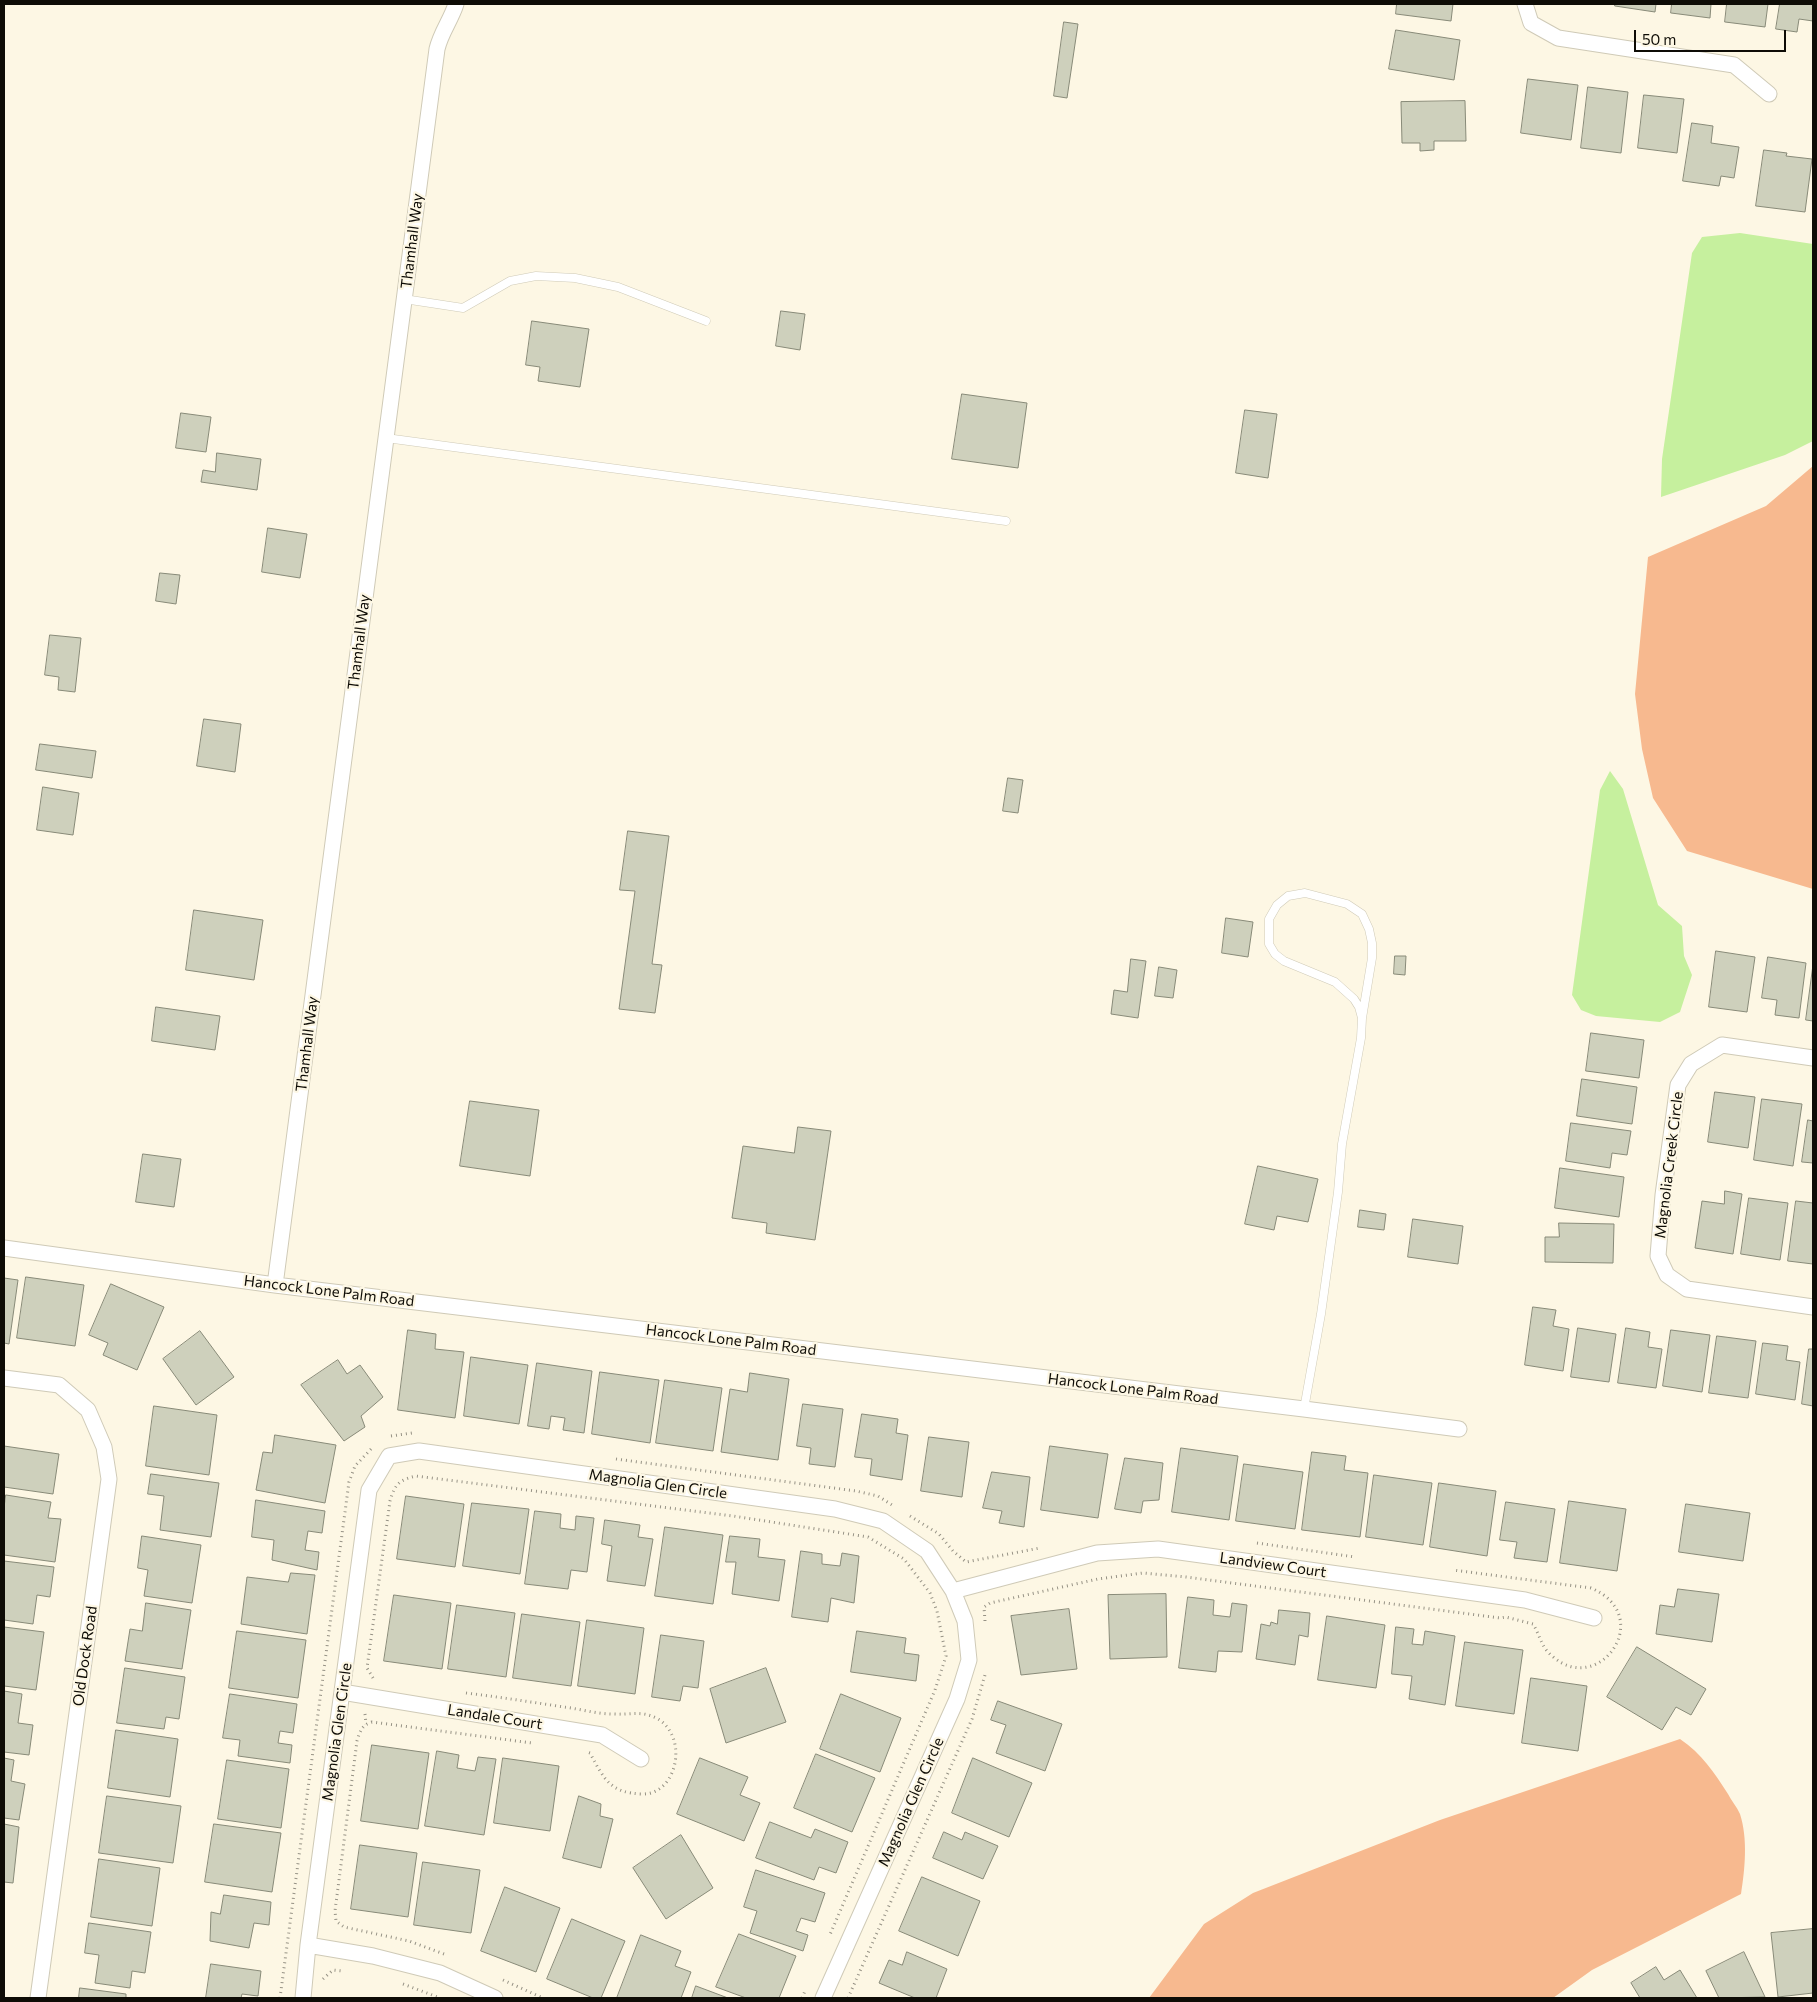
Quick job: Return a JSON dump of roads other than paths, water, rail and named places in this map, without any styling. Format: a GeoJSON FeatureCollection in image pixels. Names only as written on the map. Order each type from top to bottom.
{"type":"FeatureCollection","features":[{"type":"Feature","properties":{"kind":"street","name":"Thamhall Way"},"geometry":{"type":"LineString","coordinates":[[275,1285],[437,49],[441,34],[453,15],[456,4]]}},
{"type":"Feature","properties":{"kind":"street"},"geometry":{"type":"LineString","coordinates":[[1525,4],[1530,23],[1558,38],[1734,65],[1769,94]]}},
{"type":"Feature","properties":{"kind":"street","name":"Magnolia Creek Circle"},"geometry":{"type":"LineString","coordinates":[[1813,1058],[1722,1045],[1691,1064],[1678,1085],[1663,1195],[1658,1256],[1667,1275],[1687,1289],[1813,1307]]}},
{"type":"Feature","properties":{"kind":"street","name":"Hancock Lone Palm Road"},"geometry":{"type":"LineString","coordinates":[[4,1248],[275,1285],[1459,1429]]}},
{"type":"Feature","properties":{"kind":"street","name":"Old Dock Road"},"geometry":{"type":"LineString","coordinates":[[4,1378],[59,1385],[88,1410],[104,1447],[109,1479],[38,1998]]}},
{"type":"Feature","properties":{"kind":"street","name":"Magnolia Glen Circle"},"geometry":{"type":"LineString","coordinates":[[303,1998],[308,1945],[369,1490],[389,1456],[419,1451],[834,1509],[883,1521],[927,1551],[953,1591],[965,1621],[969,1660],[957,1699],[823,1998]]}},
{"type":"Feature","properties":{"kind":"street","name":"Landview Court"},"geometry":{"type":"LineString","coordinates":[[953,1591],[1097,1553],[1158,1549],[1525,1600],[1594,1618]]}},
{"type":"Feature","properties":{"kind":"street","name":"Landale Court"},"geometry":{"type":"LineString","coordinates":[[342,1692],[602,1735],[641,1759]]}},
{"type":"Feature","properties":{"kind":"street"},"geometry":{"type":"LineString","coordinates":[[308,1945],[373,1956],[440,1974],[495,1998]]}},
{"type":"Feature","properties":{"kind":"lane"},"geometry":{"type":"LineString","coordinates":[[404,299],[463,308],[510,281],[536,276],[566,278],[618,288],[706,321]]}},
{"type":"Feature","properties":{"kind":"lane"},"geometry":{"type":"LineString","coordinates":[[386,438],[1006,521]]}},
{"type":"Feature","properties":{"kind":"lane"},"geometry":{"type":"LineString","coordinates":[[1304,1409],[1316,1347],[1332,1240],[1342,1144],[1361,1038],[1362,1018],[1372,958],[1372,943],[1369,929],[1362,914],[1347,904],[1305,893],[1288,896],[1277,905],[1269,919],[1268,944],[1275,954],[1284,961],[1335,982],[1354,999],[1359,1007],[1362,1018]]}}]}
